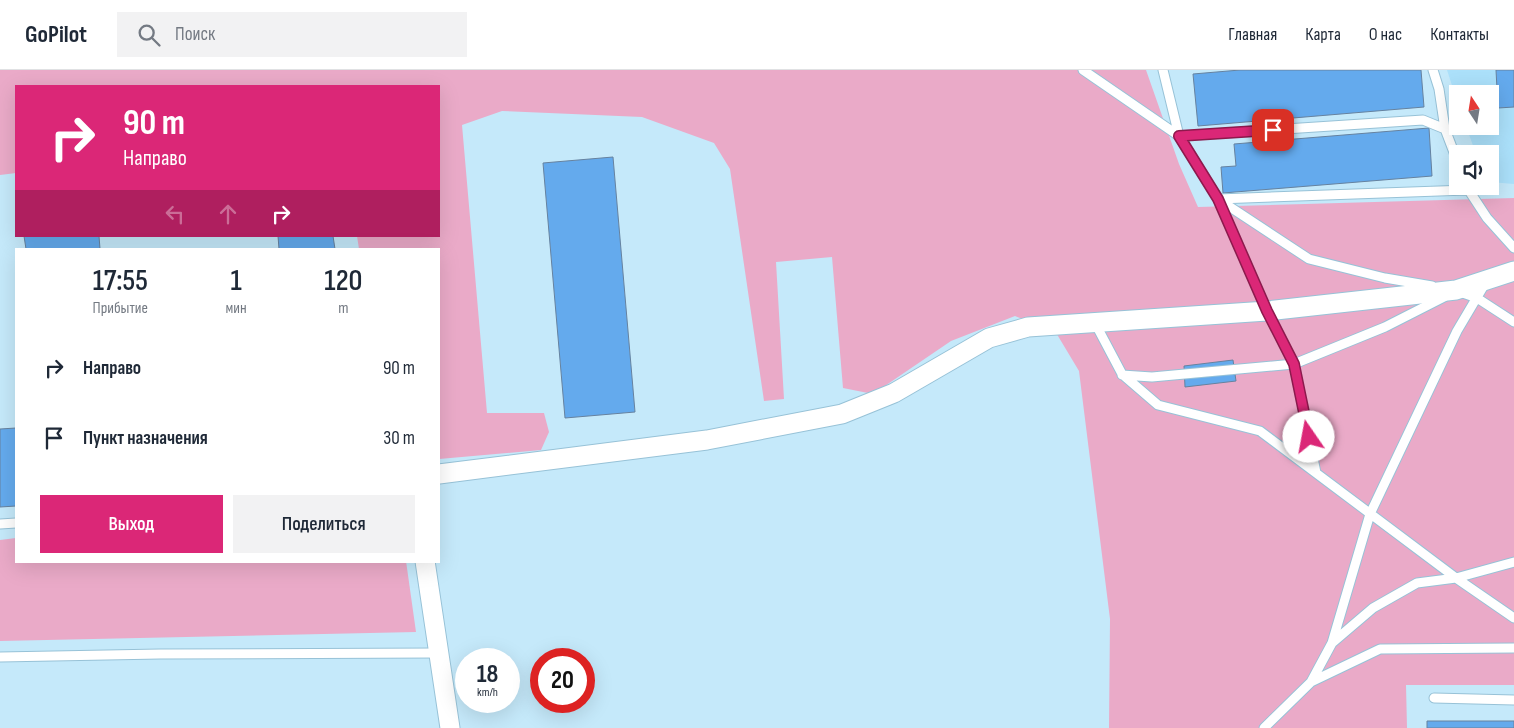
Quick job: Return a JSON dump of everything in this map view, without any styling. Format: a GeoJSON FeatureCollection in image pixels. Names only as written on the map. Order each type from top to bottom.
{"type":"FeatureCollection","features":[{"type":"Feature","properties":{"kind":"street"},"geometry":{"type":"LineString","coordinates":[[440,474],[708,440],[842,414],[894,393],[989,338],[1028,327],[1267,311],[1456,290],[1514,271]]}},
{"type":"Feature","properties":{"kind":"street"},"geometry":{"type":"LineString","coordinates":[[425,563],[450,728]]}},
{"type":"Feature","properties":{"kind":"lane"},"geometry":{"type":"LineString","coordinates":[[1083,70],[1179,136],[1423,120],[1446,129]]}},
{"type":"Feature","properties":{"kind":"lane"},"geometry":{"type":"LineString","coordinates":[[1163,70],[1179,136],[1218,199],[1267,311],[1294,364],[1316,473]]}},
{"type":"Feature","properties":{"kind":"lane"},"geometry":{"type":"LineString","coordinates":[[1433,70],[1439,89],[1446,129],[1452,145]]}},
{"type":"Feature","properties":{"kind":"lane"},"geometry":{"type":"LineString","coordinates":[[1218,199],[1449,189]]}},
{"type":"Feature","properties":{"kind":"lane"},"geometry":{"type":"LineString","coordinates":[[1471,195],[1487,218],[1514,248]]}},
{"type":"Feature","properties":{"kind":"lane"},"geometry":{"type":"LineString","coordinates":[[1218,199],[1310,259],[1385,278],[1456,290],[1477,298],[1514,322]]}},
{"type":"Feature","properties":{"kind":"lane"},"geometry":{"type":"LineString","coordinates":[[1264,728],[1311,682],[1332,643],[1370,514],[1457,331],[1487,280]]}},
{"type":"Feature","properties":{"kind":"lane"},"geometry":{"type":"LineString","coordinates":[[1122,374],[1152,377],[1294,364],[1385,327],[1456,290]]}},
{"type":"Feature","properties":{"kind":"lane"},"geometry":{"type":"LineString","coordinates":[[1095,323],[1122,374],[1158,404],[1260,431],[1456,578],[1514,618]]}},
{"type":"Feature","properties":{"kind":"lane"},"geometry":{"type":"LineString","coordinates":[[0,524],[15,523]]}},
{"type":"Feature","properties":{"kind":"lane"},"geometry":{"type":"LineString","coordinates":[[1332,643],[1373,608],[1417,583],[1456,578],[1514,562]]}},
{"type":"Feature","properties":{"kind":"lane"},"geometry":{"type":"LineString","coordinates":[[1311,682],[1380,649],[1514,648]]}},
{"type":"Feature","properties":{"kind":"lane"},"geometry":{"type":"LineString","coordinates":[[0,657],[160,654],[439,653]]}},
{"type":"Feature","properties":{"kind":"lane"},"geometry":{"type":"LineString","coordinates":[[1434,698],[1514,700]]}},
{"type":"Feature","properties":{"kind":"shaded area"},"geometry":{"type":"Polygon","coordinates":[[[0,70],[1146,70],[1179,164],[1198,207],[1514,198],[1514,685],[1406,685],[1407,728],[1109,728],[1110,619],[1079,371],[1055,331],[1015,316],[951,341],[873,394],[843,388],[832,257],[776,262],[784,399],[764,401],[730,169],[714,143],[642,117],[502,111],[462,125],[487,413],[544,413],[549,432],[541,450],[440,459],[440,248],[359,248],[357,237],[440,237],[440,85],[15,85],[15,173],[0,175],[0,70]]]}},
{"type":"Feature","properties":{"kind":"shaded area"},"geometry":{"type":"Polygon","coordinates":[[[1447,70],[1514,70],[1514,184],[1499,183],[1499,145],[1473,145],[1469,135],[1499,135],[1499,85],[1452,85],[1447,70]]]}},
{"type":"Feature","properties":{"kind":"shaded area"},"geometry":{"type":"Polygon","coordinates":[[[15,538],[15,563],[406,563],[416,632],[0,641],[0,540],[15,538]]]}},
{"type":"Feature","properties":{"kind":"building"},"geometry":{"type":"Polygon","coordinates":[[[1240,70],[1421,70],[1424,107],[1198,126],[1193,74],[1240,70]]]}},
{"type":"Feature","properties":{"kind":"building"},"geometry":{"type":"Polygon","coordinates":[[[1496,70],[1514,70],[1514,107],[1499,108],[1499,85],[1497,85],[1496,70]]]}},
{"type":"Feature","properties":{"kind":"building"},"geometry":{"type":"Polygon","coordinates":[[[1429,128],[1432,176],[1223,193],[1221,167],[1236,166],[1234,144],[1429,128]]]}},
{"type":"Feature","properties":{"kind":"building"},"geometry":{"type":"Polygon","coordinates":[[[613,157],[635,412],[565,418],[543,163],[613,157]]]}},
{"type":"Feature","properties":{"kind":"building"},"geometry":{"type":"Polygon","coordinates":[[[24,237],[99,237],[100,248],[26,248],[24,237]]]}},
{"type":"Feature","properties":{"kind":"building"},"geometry":{"type":"Polygon","coordinates":[[[278,237],[333,237],[335,248],[279,248],[278,237]]]}},
{"type":"Feature","properties":{"kind":"building"},"geometry":{"type":"Polygon","coordinates":[[[1233,360],[1236,381],[1185,387],[1184,366],[1233,360]]]}},
{"type":"Feature","properties":{"kind":"building"},"geometry":{"type":"Polygon","coordinates":[[[15,428],[15,506],[0,507],[0,429],[15,428]]]}},
{"type":"Feature","properties":{"kind":"building"},"geometry":{"type":"Polygon","coordinates":[[[1427,721],[1514,721],[1514,728],[1427,728],[1427,721]]]}},
{"type":"Feature","properties":{"kind":"route"},"geometry":{"type":"LineString","coordinates":[[1273,130],[1179,136],[1218,199],[1267,311],[1294,364],[1309,437]]}}]}
